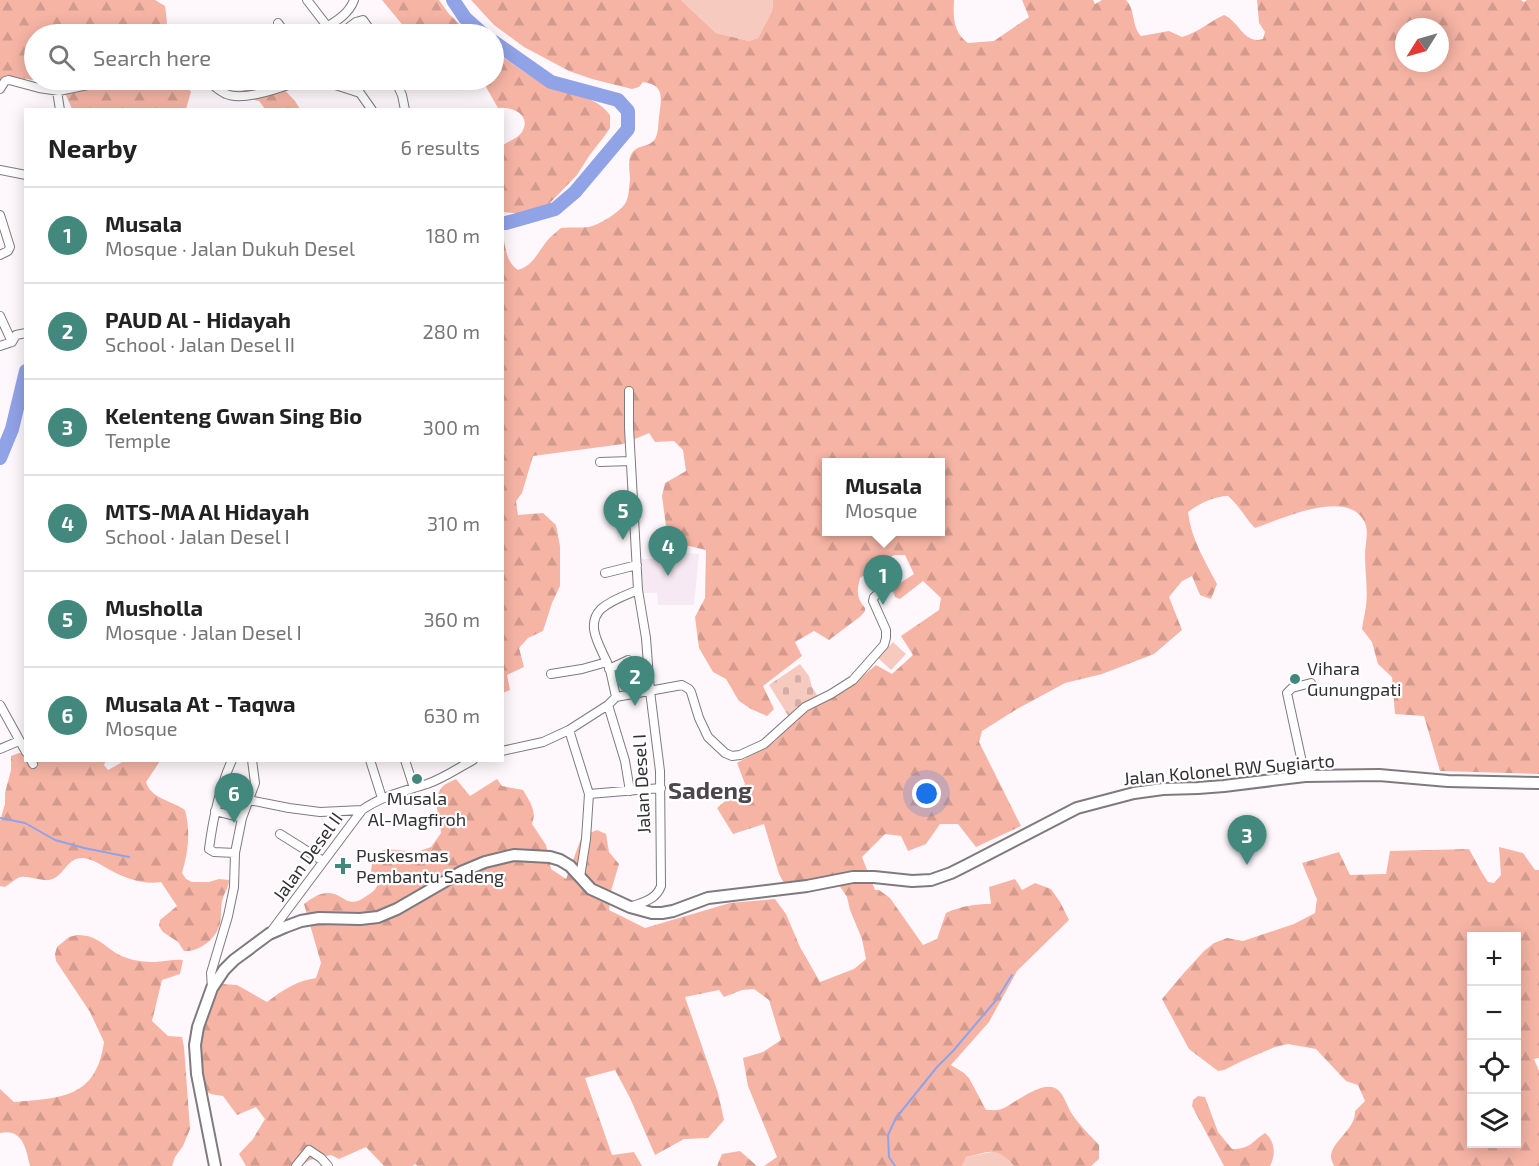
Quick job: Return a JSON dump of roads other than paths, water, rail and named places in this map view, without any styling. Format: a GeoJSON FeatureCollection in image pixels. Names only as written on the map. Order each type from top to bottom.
{"type":"FeatureCollection","features":[{"type":"Feature","properties":{"kind":"main road","name":"Jalan Kolonel RW Sugiarto"},"geometry":{"type":"LineString","coordinates":[[214,1166],[197,1074],[195,1046],[198,1027],[217,978],[234,960],[269,934],[302,921],[319,918],[378,917],[485,862],[514,855],[550,857],[570,866],[591,889],[630,907],[645,912],[662,913],[708,898],[807,886],[853,877],[931,880],[959,869],[1077,807],[1134,793],[1305,776],[1378,775],[1448,781],[1539,783]]}},
{"type":"Feature","properties":{"kind":"street"},"geometry":{"type":"LineString","coordinates":[[308,0],[326,24]]}},
{"type":"Feature","properties":{"kind":"street"},"geometry":{"type":"LineString","coordinates":[[330,24],[349,10],[354,0]]}},
{"type":"Feature","properties":{"kind":"street"},"geometry":{"type":"LineString","coordinates":[[353,24],[363,20],[366,24]]}},
{"type":"Feature","properties":{"kind":"street"},"geometry":{"type":"LineString","coordinates":[[0,89],[5,81],[9,80],[24,84]]}},
{"type":"Feature","properties":{"kind":"street"},"geometry":{"type":"LineString","coordinates":[[51,90],[62,90]]}},
{"type":"Feature","properties":{"kind":"street"},"geometry":{"type":"LineString","coordinates":[[219,90],[234,96],[272,90]]}},
{"type":"Feature","properties":{"kind":"street"},"geometry":{"type":"LineString","coordinates":[[351,90],[360,93]]}},
{"type":"Feature","properties":{"kind":"street"},"geometry":{"type":"LineString","coordinates":[[358,90],[371,108]]}},
{"type":"Feature","properties":{"kind":"street"},"geometry":{"type":"LineString","coordinates":[[399,90],[404,108]]}},
{"type":"Feature","properties":{"kind":"street"},"geometry":{"type":"LineString","coordinates":[[57,91],[60,108]]}},
{"type":"Feature","properties":{"kind":"street"},"geometry":{"type":"LineString","coordinates":[[0,170],[24,175]]}},
{"type":"Feature","properties":{"kind":"street"},"geometry":{"type":"LineString","coordinates":[[0,215],[10,247],[8,251],[0,255]]}},
{"type":"Feature","properties":{"kind":"street"},"geometry":{"type":"LineString","coordinates":[[0,316],[14,338]]}},
{"type":"Feature","properties":{"kind":"street"},"geometry":{"type":"LineString","coordinates":[[0,346],[24,334]]}},
{"type":"Feature","properties":{"kind":"street","name":"Jalan Desel I"},"geometry":{"type":"LineString","coordinates":[[628,391],[638,590],[646,638],[661,788],[661,886],[658,894],[653,898],[630,907]]}},
{"type":"Feature","properties":{"kind":"street"},"geometry":{"type":"LineString","coordinates":[[600,462],[631,461]]}},
{"type":"Feature","properties":{"kind":"street"},"geometry":{"type":"LineString","coordinates":[[605,573],[637,565]]}},
{"type":"Feature","properties":{"kind":"street"},"geometry":{"type":"LineString","coordinates":[[504,751],[543,742],[569,730],[608,705],[616,697],[682,685],[689,689],[708,737],[725,753],[732,756],[740,755],[764,744],[806,707],[853,680],[884,645],[886,630],[873,601],[874,597],[886,587]]}},
{"type":"Feature","properties":{"kind":"street"},"geometry":{"type":"LineString","coordinates":[[616,697],[608,665],[595,635],[596,616],[611,602],[638,590]]}},
{"type":"Feature","properties":{"kind":"street"},"geometry":{"type":"LineString","coordinates":[[551,674],[628,660]]}},
{"type":"Feature","properties":{"kind":"street"},"geometry":{"type":"LineString","coordinates":[[1305,776],[1287,693],[1292,688],[1311,683]]}},
{"type":"Feature","properties":{"kind":"street"},"geometry":{"type":"LineString","coordinates":[[0,705],[24,749]]}},
{"type":"Feature","properties":{"kind":"street"},"geometry":{"type":"LineString","coordinates":[[608,705],[625,761],[630,791]]}},
{"type":"Feature","properties":{"kind":"street"},"geometry":{"type":"LineString","coordinates":[[569,730],[589,794],[586,839],[580,877]]}},
{"type":"Feature","properties":{"kind":"street"},"geometry":{"type":"LineString","coordinates":[[0,749],[19,741]]}},
{"type":"Feature","properties":{"kind":"street"},"geometry":{"type":"LineString","coordinates":[[231,762],[219,793],[209,849],[214,852],[236,853]]}},
{"type":"Feature","properties":{"kind":"street"},"geometry":{"type":"LineString","coordinates":[[212,988],[211,973],[234,887],[236,853],[242,818],[255,783],[252,762]]}},
{"type":"Feature","properties":{"kind":"street"},"geometry":{"type":"LineString","coordinates":[[371,762],[382,798]]}},
{"type":"Feature","properties":{"kind":"street"},"geometry":{"type":"LineString","coordinates":[[406,762],[414,788]]}},
{"type":"Feature","properties":{"kind":"street","name":"Jalan Desel II"},"geometry":{"type":"LineString","coordinates":[[269,934],[362,810],[382,798],[450,774],[470,762]]}},
{"type":"Feature","properties":{"kind":"street"},"geometry":{"type":"LineString","coordinates":[[589,794],[661,788]]}},
{"type":"Feature","properties":{"kind":"street"},"geometry":{"type":"LineString","coordinates":[[249,800],[320,812],[362,810]]}},
{"type":"Feature","properties":{"kind":"street"},"geometry":{"type":"LineString","coordinates":[[215,811],[242,818]]}},
{"type":"Feature","properties":{"kind":"street"},"geometry":{"type":"LineString","coordinates":[[280,834],[323,861]]}},
{"type":"Feature","properties":{"kind":"street"},"geometry":{"type":"LineString","coordinates":[[296,1166],[309,1150],[328,1166]]}},
{"type":"Feature","properties":{"kind":"waterway"},"geometry":{"type":"LineString","coordinates":[[453,0],[472,24]]}},
{"type":"Feature","properties":{"kind":"waterway"},"geometry":{"type":"LineString","coordinates":[[504,49],[551,82],[618,100],[628,111],[628,129],[575,192],[555,209],[504,223]]}},
{"type":"Feature","properties":{"kind":"waterway"},"geometry":{"type":"LineString","coordinates":[[0,458],[12,429],[24,379]]}},
{"type":"Feature","properties":{"kind":"waterway"},"geometry":{"type":"LineString","coordinates":[[0,818],[25,823],[55,840],[129,857]]}},
{"type":"Feature","properties":{"kind":"waterway"},"geometry":{"type":"LineString","coordinates":[[895,1166],[889,1157],[888,1135],[896,1118],[997,999],[1012,975]]}},
{"type":"Feature","properties":{"kind":"place","name":"Musholla"},"geometry":{"type":"Point","coordinates":[623,540]}},
{"type":"Feature","properties":{"kind":"place","name":"MTS-MA Al Hidayah"},"geometry":{"type":"Point","coordinates":[668,576]}},
{"type":"Feature","properties":{"kind":"place","name":"Musala"},"geometry":{"type":"Point","coordinates":[883,605]}},
{"type":"Feature","properties":{"kind":"place","name":"Vihara Gunungpati"},"geometry":{"type":"Point","coordinates":[1295,679]}},
{"type":"Feature","properties":{"kind":"place","name":"PAUD Al - Hidayah"},"geometry":{"type":"Point","coordinates":[635,706]}},
{"type":"Feature","properties":{"kind":"place","name":"Musala Al-Magfiroh"},"geometry":{"type":"Point","coordinates":[417,779]}},
{"type":"Feature","properties":{"kind":"place","name":"Musala At - Taqwa"},"geometry":{"type":"Point","coordinates":[234,823]}},
{"type":"Feature","properties":{"kind":"place","name":"Kelenteng Gwan Sing Bio"},"geometry":{"type":"Point","coordinates":[1247,865]}},
{"type":"Feature","properties":{"kind":"place","name":"Puskesmas Pembantu Sadeng"},"geometry":{"type":"Point","coordinates":[343,866]}},
{"type":"Feature","properties":{"kind":"district","name":"Sadeng"},"geometry":{"type":"Point","coordinates":[710,791]}}]}
